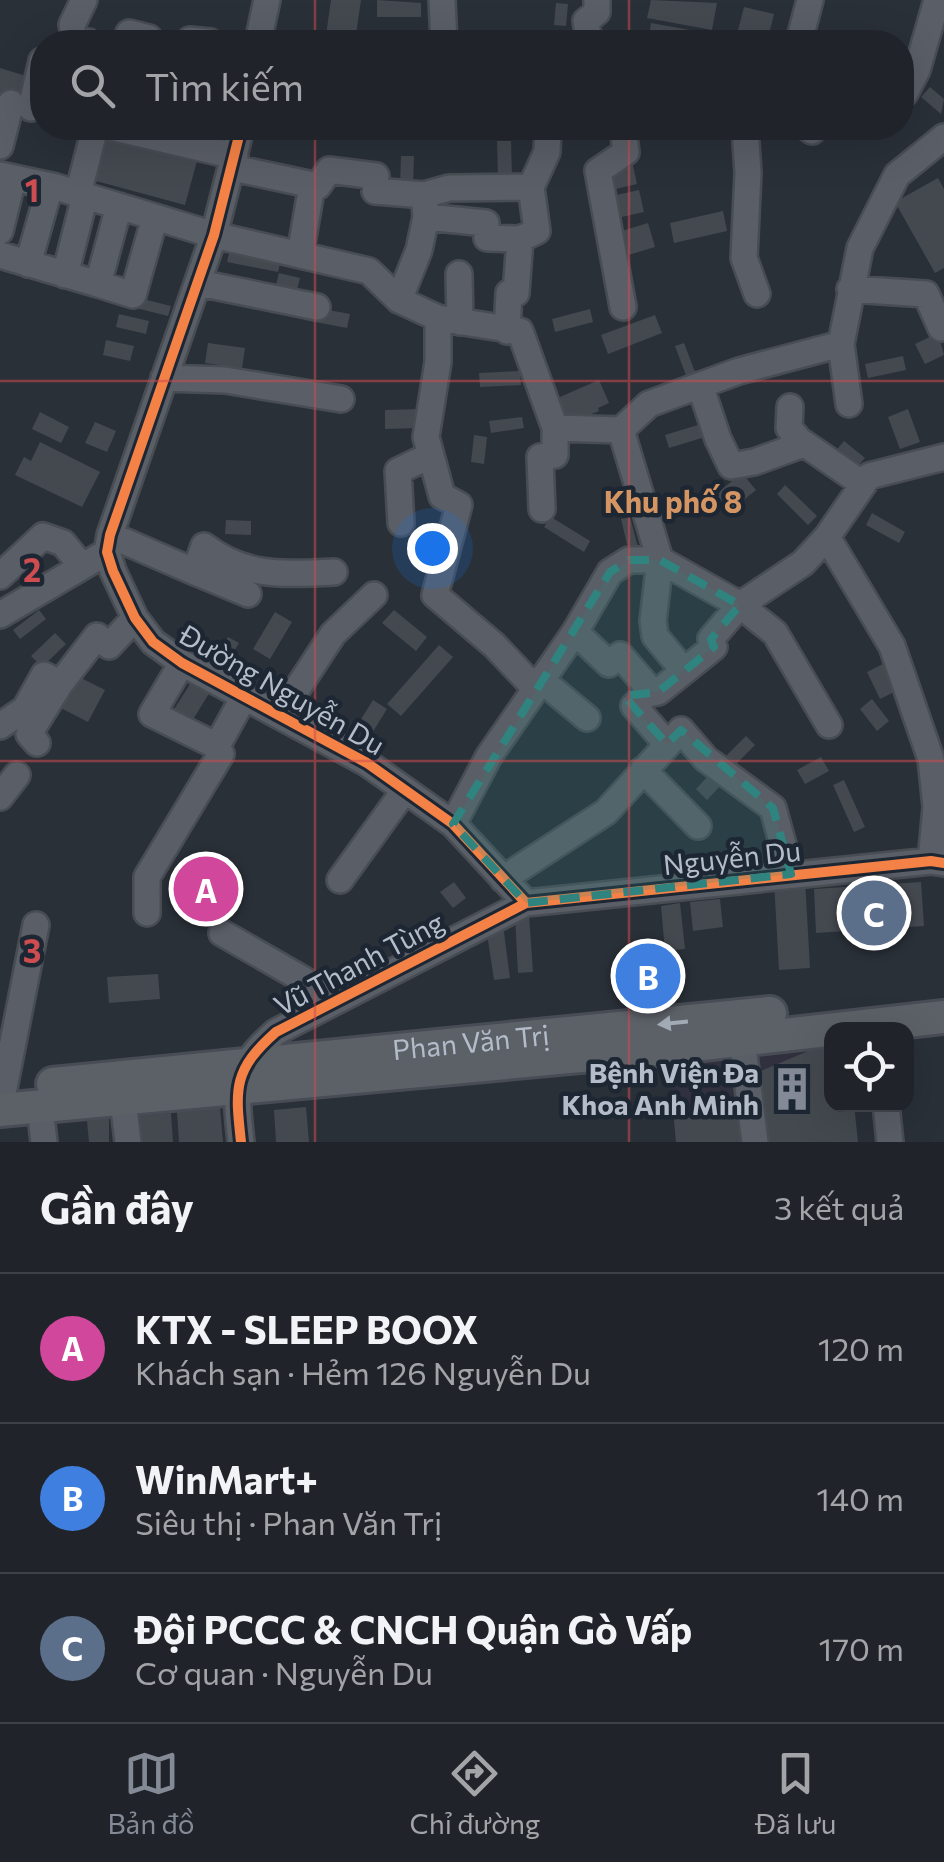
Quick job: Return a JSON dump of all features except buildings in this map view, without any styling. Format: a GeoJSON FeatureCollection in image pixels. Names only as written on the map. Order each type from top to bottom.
{"type":"FeatureCollection","features":[{"type":"Feature","properties":{"kind":"main road","name":"Phan Văn Trị"},"geometry":{"type":"LineString","coordinates":[[877,1019],[944,996]]}},
{"type":"Feature","properties":{"kind":"main road","name":"Phan Văn Trị"},"geometry":{"type":"LineString","coordinates":[[2,1096],[741,1027],[944,1017]]}},
{"type":"Feature","properties":{"kind":"main road","name":"Phan Văn Trị"},"geometry":{"type":"LineString","coordinates":[[2,1096],[40,1107],[123,1100],[242,1076]]}},
{"type":"Feature","properties":{"kind":"street"},"geometry":{"type":"LineString","coordinates":[[82,30],[84,0]]}},
{"type":"Feature","properties":{"kind":"street"},"geometry":{"type":"LineString","coordinates":[[261,30],[267,0]]}},
{"type":"Feature","properties":{"kind":"street"},"geometry":{"type":"LineString","coordinates":[[442,0],[443,30]]}},
{"type":"Feature","properties":{"kind":"street"},"geometry":{"type":"LineString","coordinates":[[587,30],[586,21],[597,12],[597,0]]}},
{"type":"Feature","properties":{"kind":"street"},"geometry":{"type":"LineString","coordinates":[[802,30],[810,0]]}},
{"type":"Feature","properties":{"kind":"street"},"geometry":{"type":"LineString","coordinates":[[914,76],[937,0]]}},
{"type":"Feature","properties":{"kind":"street"},"geometry":{"type":"LineString","coordinates":[[0,146],[21,106]]}},
{"type":"Feature","properties":{"kind":"street"},"geometry":{"type":"LineString","coordinates":[[849,404],[841,344],[860,248],[897,175],[944,136]]}},
{"type":"Feature","properties":{"kind":"street"},"geometry":{"type":"LineString","coordinates":[[66,275],[92,140]]}},
{"type":"Feature","properties":{"kind":"street"},"geometry":{"type":"LineString","coordinates":[[179,140],[234,162],[312,185],[318,186],[328,170],[376,176],[374,191],[486,224],[487,238],[520,239],[537,231],[531,187],[548,152],[548,140]]}},
{"type":"Feature","properties":{"kind":"street"},"geometry":{"type":"LineString","coordinates":[[0,616],[109,543],[199,284],[239,140]]}},
{"type":"Feature","properties":{"kind":"street"},"geometry":{"type":"LineString","coordinates":[[623,306],[598,170],[626,152],[625,140]]}},
{"type":"Feature","properties":{"kind":"street"},"geometry":{"type":"LineString","coordinates":[[747,140],[744,258],[757,294]]}},
{"type":"Feature","properties":{"kind":"street"},"geometry":{"type":"LineString","coordinates":[[0,231],[6,176],[214,235],[369,271],[400,300],[449,320],[520,331],[555,428],[555,455],[540,457],[542,508]]}},
{"type":"Feature","properties":{"kind":"street"},"geometry":{"type":"LineString","coordinates":[[300,255],[312,185]]}},
{"type":"Feature","properties":{"kind":"street"},"geometry":{"type":"LineString","coordinates":[[28,264],[50,186]]}},
{"type":"Feature","properties":{"kind":"street"},"geometry":{"type":"LineString","coordinates":[[400,300],[419,250],[425,206],[449,188],[531,187]]}},
{"type":"Feature","properties":{"kind":"street"},"geometry":{"type":"LineString","coordinates":[[98,284],[119,206]]}},
{"type":"Feature","properties":{"kind":"street"},"geometry":{"type":"LineString","coordinates":[[0,256],[133,295],[155,216]]}},
{"type":"Feature","properties":{"kind":"street"},"geometry":{"type":"LineString","coordinates":[[507,331],[509,293],[516,293],[520,239]]}},
{"type":"Feature","properties":{"kind":"street"},"geometry":{"type":"LineString","coordinates":[[459,274],[438,362],[426,437],[442,496],[458,505],[434,595],[537,683],[587,718]]}},
{"type":"Feature","properties":{"kind":"street"},"geometry":{"type":"LineString","coordinates":[[199,284],[316,307]]}},
{"type":"Feature","properties":{"kind":"street"},"geometry":{"type":"LineString","coordinates":[[850,289],[926,294],[940,328]]}},
{"type":"Feature","properties":{"kind":"street"},"geometry":{"type":"LineString","coordinates":[[555,428],[621,430],[649,404],[740,371],[841,344]]}},
{"type":"Feature","properties":{"kind":"street"},"geometry":{"type":"LineString","coordinates":[[164,378],[226,380],[341,399]]}},
{"type":"Feature","properties":{"kind":"street"},"geometry":{"type":"LineString","coordinates":[[700,386],[731,466],[804,444]]}},
{"type":"Feature","properties":{"kind":"street"},"geometry":{"type":"LineString","coordinates":[[790,407],[790,428],[804,444],[864,484]]}},
{"type":"Feature","properties":{"kind":"street"},"geometry":{"type":"LineString","coordinates":[[621,430],[660,560],[652,621],[655,636],[684,671]]}},
{"type":"Feature","properties":{"kind":"street"},"geometry":{"type":"LineString","coordinates":[[400,523],[398,471],[431,455]]}},
{"type":"Feature","properties":{"kind":"street"},"geometry":{"type":"LineString","coordinates":[[791,874],[773,808],[634,706],[714,648],[711,638],[740,606],[803,563],[826,538],[869,476],[944,457]]}},
{"type":"Feature","properties":{"kind":"street"},"geometry":{"type":"LineString","coordinates":[[0,576],[43,536],[63,543],[81,565]]}},
{"type":"Feature","properties":{"kind":"street"},"geometry":{"type":"LineString","coordinates":[[826,538],[892,646],[938,754],[938,862]]}},
{"type":"Feature","properties":{"kind":"street"},"geometry":{"type":"LineString","coordinates":[[109,543],[248,594]]}},
{"type":"Feature","properties":{"kind":"street","name":"Đường Nguyễn Du"},"geometry":{"type":"LineString","coordinates":[[109,543],[134,618],[153,642],[182,662],[367,763],[453,824],[526,904]]}},
{"type":"Feature","properties":{"kind":"street"},"geometry":{"type":"LineString","coordinates":[[195,572],[204,546],[222,561],[244,570],[281,574],[334,572]]}},
{"type":"Feature","properties":{"kind":"street"},"geometry":{"type":"LineString","coordinates":[[453,824],[489,756],[575,632],[610,572],[630,560],[660,560],[740,606],[775,633],[828,725]]}},
{"type":"Feature","properties":{"kind":"street"},"geometry":{"type":"LineString","coordinates":[[280,715],[333,634],[374,596]]}},
{"type":"Feature","properties":{"kind":"street"},"geometry":{"type":"LineString","coordinates":[[37,744],[29,734],[96,636],[109,646],[134,618]]}},
{"type":"Feature","properties":{"kind":"street"},"geometry":{"type":"LineString","coordinates":[[575,632],[609,664],[620,655],[653,693]]}},
{"type":"Feature","properties":{"kind":"street"},"geometry":{"type":"LineString","coordinates":[[147,913],[147,877],[221,754],[217,746],[152,714],[182,662]]}},
{"type":"Feature","properties":{"kind":"street"},"geometry":{"type":"LineString","coordinates":[[0,726],[25,709],[44,675],[60,684]]}},
{"type":"Feature","properties":{"kind":"street"},"geometry":{"type":"LineString","coordinates":[[217,746],[244,695]]}},
{"type":"Feature","properties":{"kind":"street"},"geometry":{"type":"LineString","coordinates":[[503,879],[606,812],[674,737]]}},
{"type":"Feature","properties":{"kind":"street"},"geometry":{"type":"LineString","coordinates":[[643,770],[698,826]]}},
{"type":"Feature","properties":{"kind":"street"},"geometry":{"type":"LineString","coordinates":[[0,797],[17,775]]}},
{"type":"Feature","properties":{"kind":"street"},"geometry":{"type":"LineString","coordinates":[[340,880],[405,790]]}},
{"type":"Feature","properties":{"kind":"street","name":"Nguyễn Du"},"geometry":{"type":"LineString","coordinates":[[526,904],[938,862]]}},
{"type":"Feature","properties":{"kind":"street","name":"Vũ Thanh Tùng"},"geometry":{"type":"LineString","coordinates":[[242,1076],[258,1048],[276,1032],[526,904]]}},
{"type":"Feature","properties":{"kind":"street"},"geometry":{"type":"LineString","coordinates":[[2,1096],[36,925]]}},
{"type":"Feature","properties":{"kind":"street"},"geometry":{"type":"LineString","coordinates":[[222,933],[304,980],[329,1004]]}},
{"type":"Feature","properties":{"kind":"street"},"geometry":{"type":"LineString","coordinates":[[741,1027],[755,1142]]}},
{"type":"Feature","properties":{"kind":"street"},"geometry":{"type":"LineString","coordinates":[[241,1142],[242,1076]]}},
{"type":"Feature","properties":{"kind":"street"},"geometry":{"type":"LineString","coordinates":[[123,1100],[128,1142]]}},
{"type":"Feature","properties":{"kind":"street"},"geometry":{"type":"LineString","coordinates":[[40,1107],[44,1142]]}},
{"type":"Feature","properties":{"kind":"street"},"geometry":{"type":"LineString","coordinates":[[887,1112],[890,1142]]}},
{"type":"Feature","properties":{"kind":"highlighted area"},"geometry":{"type":"Polygon","coordinates":[[[629,560],[660,560],[740,605],[711,639],[714,647],[658,692],[624,696],[667,744],[681,730],[773,808],[791,874],[526,903],[453,824],[610,572],[629,560]]]}},
{"type":"Feature","properties":{"kind":"shaded area"},"geometry":{"type":"Polygon","coordinates":[[[824,1037],[824,1045],[751,1142],[676,1142],[667,1048],[824,1037]]]}},
{"type":"Feature","properties":{"kind":"cycle path"},"geometry":{"type":"LineString","coordinates":[[238,140],[214,235],[110,535],[107,552],[113,571],[135,618],[153,642],[182,663],[367,763],[453,824],[526,903]]}},
{"type":"Feature","properties":{"kind":"cycle path"},"geometry":{"type":"LineString","coordinates":[[241,1142],[240,1081],[252,1058],[276,1032],[526,903],[931,861],[944,863]]}},
{"type":"Feature","properties":{"kind":"place","name":"KTX - SLEEP BOOX"},"geometry":{"type":"Point","coordinates":[206,889]}},
{"type":"Feature","properties":{"kind":"place","name":"Đội PCCC & CNCH Quận Gò Vấp"},"geometry":{"type":"Point","coordinates":[874,913]}},
{"type":"Feature","properties":{"kind":"place","name":"WinMart+"},"geometry":{"type":"Point","coordinates":[648,976]}},
{"type":"Feature","properties":{"kind":"place","name":"Bệnh Viện Đa Khoa Anh Minh"},"geometry":{"type":"Point","coordinates":[792,1089]}},
{"type":"Feature","properties":{"kind":"district","name":"Khu phố 8"},"geometry":{"type":"Point","coordinates":[673,503]}}]}
